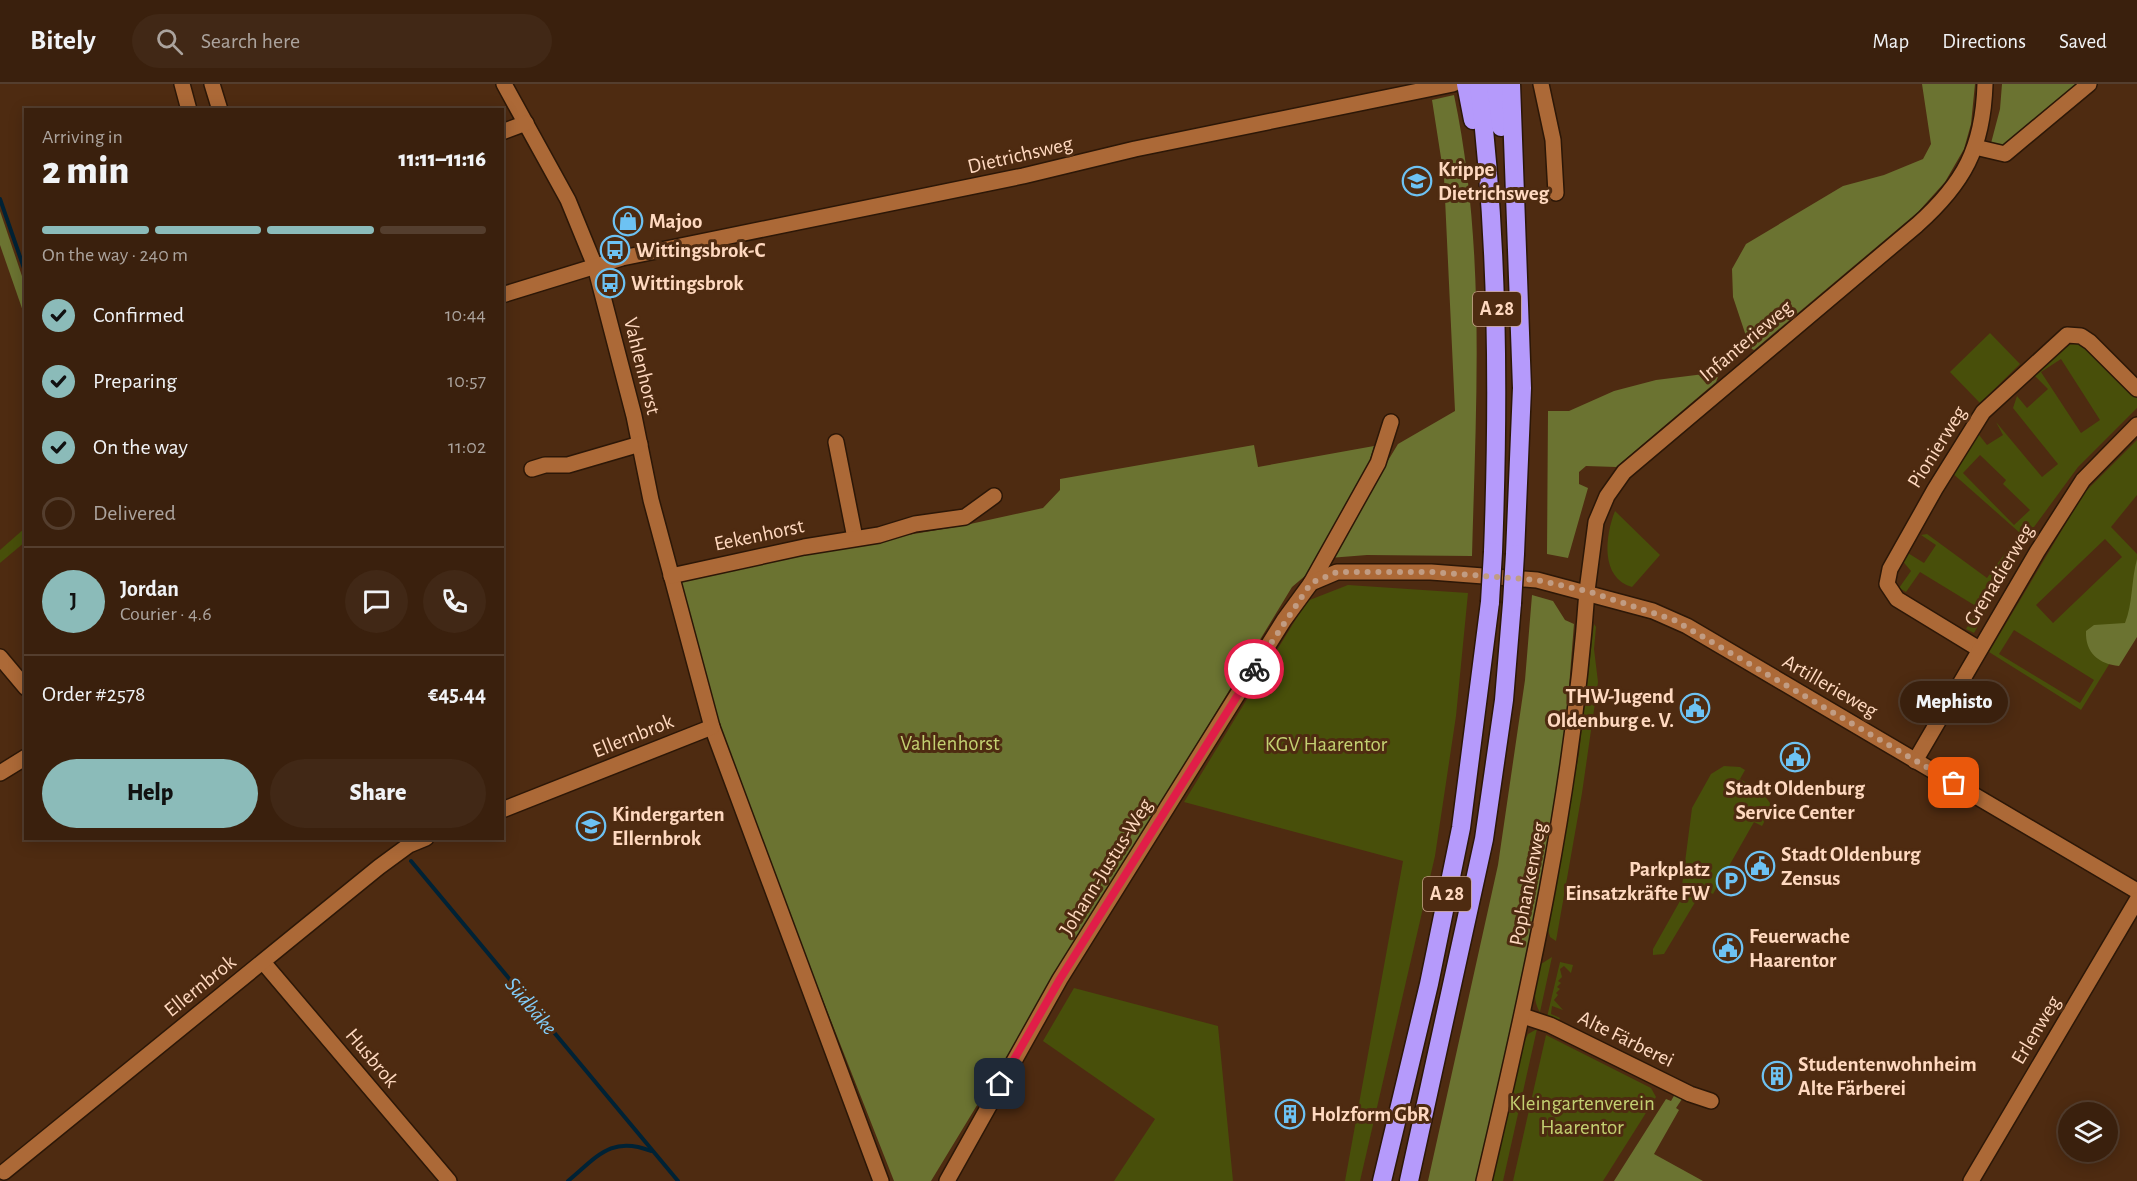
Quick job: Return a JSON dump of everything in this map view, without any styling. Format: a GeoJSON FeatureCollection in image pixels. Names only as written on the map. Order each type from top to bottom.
{"type":"FeatureCollection","features":[{"type":"Feature","properties":{"kind":"highway","name":"A 28"},"geometry":{"type":"LineString","coordinates":[[1466,84],[1495,146]]}},
{"type":"Feature","properties":{"kind":"highway","name":"A 28"},"geometry":{"type":"LineString","coordinates":[[1409,1181],[1484,839],[1504,700],[1512,603],[1522,388],[1515,249],[1495,146],[1479,84]]}},
{"type":"Feature","properties":{"kind":"highway"},"geometry":{"type":"LineString","coordinates":[[1495,146],[1496,84]]}},
{"type":"Feature","properties":{"kind":"highway","name":"A 28"},"geometry":{"type":"LineString","coordinates":[[1382,1181],[1429,984],[1461,828],[1490,602],[1498,393],[1497,308],[1489,194],[1495,146],[1511,84]]}},
{"type":"Feature","properties":{"kind":"street"},"geometry":{"type":"LineString","coordinates":[[182,84],[188,108]]}},
{"type":"Feature","properties":{"kind":"street"},"geometry":{"type":"LineString","coordinates":[[212,84],[219,108]]}},
{"type":"Feature","properties":{"kind":"street","name":"Vahlenhorst"},"geometry":{"type":"LineString","coordinates":[[504,84],[568,200],[595,266],[671,576],[712,728],[881,1181]]}},
{"type":"Feature","properties":{"kind":"street","name":"Dietrichsweg"},"geometry":{"type":"LineString","coordinates":[[595,266],[622,258],[1023,176],[1129,150],[1453,84]]}},
{"type":"Feature","properties":{"kind":"street"},"geometry":{"type":"LineString","coordinates":[[1541,84],[1553,140],[1556,194]]}},
{"type":"Feature","properties":{"kind":"street","name":"Infanterieweg"},"geometry":{"type":"LineString","coordinates":[[1587,591],[1596,522],[1607,496],[1624,472],[1934,210],[1960,179],[1976,147],[1983,120],[1985,84]]}},
{"type":"Feature","properties":{"kind":"street"},"geometry":{"type":"LineString","coordinates":[[1976,147],[1998,155],[2010,151],[2089,84]]}},
{"type":"Feature","properties":{"kind":"street"},"geometry":{"type":"LineString","coordinates":[[504,131],[526,123]]}},
{"type":"Feature","properties":{"kind":"street"},"geometry":{"type":"LineString","coordinates":[[504,295],[595,266]]}},
{"type":"Feature","properties":{"kind":"street","name":"Pionierweg"},"geometry":{"type":"LineString","coordinates":[[1979,649],[1897,599],[1887,584],[1890,569],[1935,489],[1983,412],[2067,335],[2081,336],[2090,342],[2137,388]]}},
{"type":"Feature","properties":{"kind":"street","name":"Johann-Justus-Weg"},"geometry":{"type":"LineString","coordinates":[[947,1181],[1060,979],[1284,620],[1311,583],[1378,463],[1391,422]]}},
{"type":"Feature","properties":{"kind":"street","name":"Grenadierweg"},"geometry":{"type":"LineString","coordinates":[[1915,761],[1979,649],[2083,480],[2137,425]]}},
{"type":"Feature","properties":{"kind":"street"},"geometry":{"type":"LineString","coordinates":[[836,442],[855,538]]}},
{"type":"Feature","properties":{"kind":"street"},"geometry":{"type":"LineString","coordinates":[[532,469],[545,465],[568,465],[640,444]]}},
{"type":"Feature","properties":{"kind":"street","name":"Eekenhorst"},"geometry":{"type":"LineString","coordinates":[[671,576],[879,535],[915,524],[965,517],[994,496]]}},
{"type":"Feature","properties":{"kind":"street"},"geometry":{"type":"LineString","coordinates":[[1311,583],[1337,572],[1431,572],[1537,580],[1587,591]]}},
{"type":"Feature","properties":{"kind":"street","name":"Artillerieweg"},"geometry":{"type":"LineString","coordinates":[[1587,591],[1674,620],[2137,891]]}},
{"type":"Feature","properties":{"kind":"street","name":"Pophankenweg"},"geometry":{"type":"LineString","coordinates":[[1484,1181],[1523,1016],[1550,885],[1567,782],[1587,591]]}},
{"type":"Feature","properties":{"kind":"street"},"geometry":{"type":"LineString","coordinates":[[0,657],[24,686]]}},
{"type":"Feature","properties":{"kind":"street","name":"Ellernbrok"},"geometry":{"type":"LineString","coordinates":[[504,809],[712,728]]}},
{"type":"Feature","properties":{"kind":"street"},"geometry":{"type":"LineString","coordinates":[[0,773],[24,758]]}},
{"type":"Feature","properties":{"kind":"street","name":"Ellernbrok"},"geometry":{"type":"LineString","coordinates":[[5,1174],[379,867],[409,845],[421,840]]}},
{"type":"Feature","properties":{"kind":"street","name":"Erlenweg"},"geometry":{"type":"LineString","coordinates":[[1971,1181],[2137,900]]}},
{"type":"Feature","properties":{"kind":"street","name":"Husbrok"},"geometry":{"type":"LineString","coordinates":[[263,962],[449,1181]]}},
{"type":"Feature","properties":{"kind":"street","name":"Alte Färberei"},"geometry":{"type":"LineString","coordinates":[[1523,1016],[1550,1025],[1690,1094],[1711,1101]]}},
{"type":"Feature","properties":{"kind":"green space"},"geometry":{"type":"Polygon","coordinates":[[[1922,84],[1975,84],[1971,124],[1964,149],[1945,182],[1918,212],[1754,350],[1750,348],[1733,297],[1732,269],[1746,244],[1843,186],[1884,175],[1923,159],[1931,144],[1922,84]]]}},
{"type":"Feature","properties":{"kind":"green space"},"geometry":{"type":"Polygon","coordinates":[[[2002,84],[2078,84],[2005,147],[1990,147],[2000,109],[2002,84]]]}},
{"type":"Feature","properties":{"kind":"green space"},"geometry":{"type":"Polygon","coordinates":[[[1454,95],[1464,152],[1475,267],[1476,383],[1472,556],[1367,555],[1329,558],[1398,444],[1455,411],[1444,177],[1432,100],[1454,95]]]}},
{"type":"Feature","properties":{"kind":"green space"},"geometry":{"type":"Polygon","coordinates":[[[0,211],[24,282],[24,314],[0,245],[0,211]]]}},
{"type":"Feature","properties":{"kind":"green space"},"geometry":{"type":"Polygon","coordinates":[[[1990,333],[2020,364],[1980,403],[1950,372],[1990,333]]]}},
{"type":"Feature","properties":{"kind":"green space"},"geometry":{"type":"Polygon","coordinates":[[[2073,341],[2081,343],[2132,392],[2137,398],[2137,408],[2078,467],[2034,527],[1974,633],[1966,629],[1979,608],[1920,572],[1906,592],[1899,588],[1911,571],[1900,558],[1903,550],[1924,563],[1936,545],[1921,535],[1927,534],[1987,578],[2020,533],[1951,472],[1976,431],[1987,445],[2003,435],[1996,422],[2042,477],[2058,464],[2013,408],[2017,396],[2027,408],[2048,389],[2032,373],[2064,343],[2073,341]],[[2061,359],[2041,372],[2081,433],[2100,420],[2061,359]],[[1980,455],[1963,473],[2014,525],[2030,510],[2003,484],[2006,480],[1980,455]]]}},
{"type":"Feature","properties":{"kind":"green space"},"geometry":{"type":"Polygon","coordinates":[[[1720,372],[1716,382],[1616,467],[1586,466],[1579,472],[1579,484],[1588,488],[1568,558],[1547,554],[1548,411],[1569,411],[1614,391],[1656,380],[1720,372]]]}},
{"type":"Feature","properties":{"kind":"green space"},"geometry":{"type":"Polygon","coordinates":[[[2137,440],[2137,495],[2111,527],[2137,554],[2137,619],[2081,710],[1989,652],[2084,493],[2137,440]],[[2105,539],[2036,605],[2053,623],[2122,557],[2105,539]],[[2014,630],[1999,654],[2080,703],[2094,680],[2014,630]]]}},
{"type":"Feature","properties":{"kind":"green space","name":"Vahlenhorst"},"geometry":{"type":"Polygon","coordinates":[[[1254,445],[1258,467],[1374,446],[1364,479],[1312,570],[1292,587],[931,1181],[894,1181],[714,723],[678,578],[753,561],[961,526],[1043,508],[1060,490],[1060,479],[1254,445]]]}},
{"type":"Feature","properties":{"kind":"green space"},"geometry":{"type":"Polygon","coordinates":[[[1615,511],[1660,555],[1632,587],[1614,575],[1610,566],[1609,532],[1615,511]]]}},
{"type":"Feature","properties":{"kind":"green space"},"geometry":{"type":"Polygon","coordinates":[[[24,529],[24,543],[0,563],[0,550],[24,529]]]}},
{"type":"Feature","properties":{"kind":"green space"},"geometry":{"type":"Polygon","coordinates":[[[2137,559],[2137,637],[2119,666],[2112,665],[2100,660],[2091,651],[2086,639],[2086,631],[2094,625],[2125,623],[2137,559]]]}},
{"type":"Feature","properties":{"kind":"green space","name":"KGV Haarentor"},"geometry":{"type":"Polygon","coordinates":[[[1348,585],[1468,593],[1456,716],[1435,856],[1360,1181],[1345,1181],[1403,861],[1184,802],[1307,601],[1348,585]]]}},
{"type":"Feature","properties":{"kind":"green space"},"geometry":{"type":"Polygon","coordinates":[[[1532,595],[1553,601],[1565,620],[1574,624],[1564,750],[1531,942],[1477,1181],[1428,1181],[1498,865],[1525,680],[1532,595]]]}},
{"type":"Feature","properties":{"kind":"green space"},"geometry":{"type":"Polygon","coordinates":[[[1594,624],[1598,682],[1582,793],[1556,941],[1550,937],[1548,930],[1579,753],[1594,624]]]}},
{"type":"Feature","properties":{"kind":"green space"},"geometry":{"type":"Polygon","coordinates":[[[1724,766],[1740,767],[1745,770],[1740,779],[1762,792],[1770,803],[1769,813],[1762,826],[1754,822],[1713,894],[1703,889],[1664,954],[1653,955],[1653,949],[1680,901],[1692,808],[1711,774],[1724,766]]]}},
{"type":"Feature","properties":{"kind":"green space"},"geometry":{"type":"Polygon","coordinates":[[[1552,957],[1540,1012],[1535,994],[1537,982],[1541,964],[1552,957]]]}},
{"type":"Feature","properties":{"kind":"green space"},"geometry":{"type":"Polygon","coordinates":[[[1560,962],[1573,965],[1571,973],[1564,966],[1560,969],[1562,977],[1558,981],[1561,983],[1557,987],[1560,989],[1554,1000],[1563,1010],[1552,1006],[1551,1014],[1560,1018],[1558,1022],[1547,1017],[1560,962]]]}},
{"type":"Feature","properties":{"kind":"green space"},"geometry":{"type":"Polygon","coordinates":[[[1074,988],[1218,1026],[1233,1181],[1114,1181],[1155,1119],[1043,1041],[1074,988]]]}},
{"type":"Feature","properties":{"kind":"green space"},"geometry":{"type":"Polygon","coordinates":[[[1537,1029],[1503,1181],[1492,1181],[1524,1042],[1528,1034],[1537,1029]]]}},
{"type":"Feature","properties":{"kind":"green space","name":"Kleingartenverein Haarentor"},"geometry":{"type":"Polygon","coordinates":[[[1546,1035],[1651,1088],[1656,1097],[1603,1181],[1513,1181],[1546,1035]]]}},
{"type":"Feature","properties":{"kind":"green space"},"geometry":{"type":"Polygon","coordinates":[[[1675,1094],[1682,1099],[1676,1108],[1679,1110],[1654,1154],[1703,1181],[1614,1181],[1666,1099],[1671,1101],[1675,1094]]]}},
{"type":"Feature","properties":{"kind":"waterway","name":"Südbäke"},"geometry":{"type":"LineString","coordinates":[[0,199],[24,268]]}},
{"type":"Feature","properties":{"kind":"waterway","name":"Südbäke"},"geometry":{"type":"LineString","coordinates":[[411,861],[678,1181]]}},
{"type":"Feature","properties":{"kind":"waterway"},"geometry":{"type":"LineString","coordinates":[[568,1181],[596,1157],[615,1147],[637,1147],[651,1151]]}},
{"type":"Feature","properties":{"kind":"way so far"},"geometry":{"type":"LineString","coordinates":[[1254,669],[1284,620],[1311,583],[1337,572],[1431,572],[1537,580],[1587,591],[1653,611],[1687,626],[1954,783]]}},
{"type":"Feature","properties":{"kind":"place","name":"Krippe Dietrichsweg"},"geometry":{"type":"Point","coordinates":[1417,181]}},
{"type":"Feature","properties":{"kind":"place","name":"Majoo"},"geometry":{"type":"Point","coordinates":[628,221]}},
{"type":"Feature","properties":{"kind":"place","name":"Wittingsbrok-C"},"geometry":{"type":"Point","coordinates":[615,250]}},
{"type":"Feature","properties":{"kind":"place","name":"Wittingsbrok"},"geometry":{"type":"Point","coordinates":[610,283]}},
{"type":"Feature","properties":{"kind":"place","name":"THW-Jugend Oldenburg e. V."},"geometry":{"type":"Point","coordinates":[1695,708]}},
{"type":"Feature","properties":{"kind":"place","name":"Stadt Oldenburg Service Center"},"geometry":{"type":"Point","coordinates":[1795,757]}},
{"type":"Feature","properties":{"kind":"place","name":"Mephisto"},"geometry":{"type":"Point","coordinates":[1954,783]}},
{"type":"Feature","properties":{"kind":"place","name":"Kindergarten Ellernbrok"},"geometry":{"type":"Point","coordinates":[591,826]}},
{"type":"Feature","properties":{"kind":"place","name":"Stadt Oldenburg Zensus"},"geometry":{"type":"Point","coordinates":[1760,866]}},
{"type":"Feature","properties":{"kind":"place","name":"Parkplatz Einsatzkräfte FW"},"geometry":{"type":"Point","coordinates":[1731,881]}},
{"type":"Feature","properties":{"kind":"place","name":"Feuerwache Haarentor"},"geometry":{"type":"Point","coordinates":[1728,948]}},
{"type":"Feature","properties":{"kind":"place","name":"Studentenwohnheim Alte Färberei"},"geometry":{"type":"Point","coordinates":[1777,1076]}},
{"type":"Feature","properties":{"kind":"place","name":"Holzform GbR"},"geometry":{"type":"Point","coordinates":[1290,1114]}},
{"type":"Feature","properties":{"kind":"route"},"geometry":{"type":"LineString","coordinates":[[1000,1084],[1060,979],[1254,669]]}}]}
